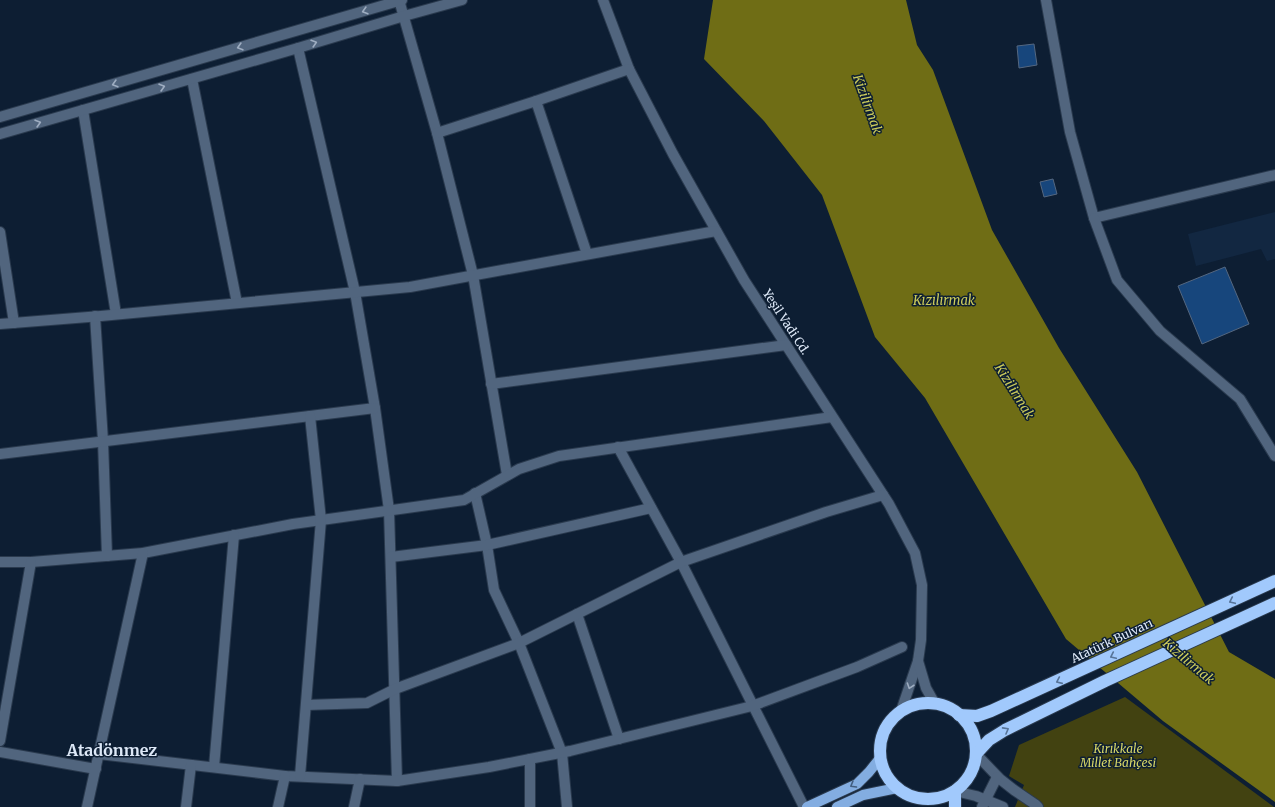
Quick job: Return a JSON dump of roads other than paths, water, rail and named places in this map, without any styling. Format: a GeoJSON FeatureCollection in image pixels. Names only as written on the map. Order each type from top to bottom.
{"type":"FeatureCollection","features":[{"type":"Feature","properties":{"kind":"highway","name":"Atatürk Bulvarı"},"geometry":{"type":"LineString","coordinates":[[959,715],[978,716],[991,711],[1271,583]]}},
{"type":"Feature","properties":{"kind":"highway","name":"Atatürk Bulvarı"},"geometry":{"type":"LineString","coordinates":[[976,754],[989,740],[1005,730],[1106,681],[1275,603]]}},
{"type":"Feature","properties":{"kind":"highway","name":"Atatürk Bulvarı"},"geometry":{"type":"LineString","coordinates":[[935,704],[947,708],[959,715],[965,721],[972,732],[976,754],[972,771],[962,785],[955,791],[924,803],[897,788],[886,774],[881,758],[881,744],[884,732],[891,720],[901,712],[917,705],[935,704]]}},
{"type":"Feature","properties":{"kind":"highway"},"geometry":{"type":"LineString","coordinates":[[955,791],[955,807]]}},
{"type":"Feature","properties":{"kind":"main road"},"geometry":{"type":"LineString","coordinates":[[807,807],[856,784],[881,758]]}},
{"type":"Feature","properties":{"kind":"main road"},"geometry":{"type":"LineString","coordinates":[[837,807],[863,795],[897,788]]}},
{"type":"Feature","properties":{"kind":"street"},"geometry":{"type":"LineString","coordinates":[[0,117],[400,0],[438,133],[473,275],[507,475]]}},
{"type":"Feature","properties":{"kind":"street"},"geometry":{"type":"LineString","coordinates":[[0,134],[462,0]]}},
{"type":"Feature","properties":{"kind":"street","name":"Yeşil Vadi Cd."},"geometry":{"type":"LineString","coordinates":[[603,0],[629,69],[673,154],[716,231],[744,280],[883,495],[915,553],[922,585],[921,640],[918,661]]}},
{"type":"Feature","properties":{"kind":"street"},"geometry":{"type":"LineString","coordinates":[[1046,0],[1070,132],[1094,218],[1117,280],[1160,331],[1240,399],[1275,456]]}},
{"type":"Feature","properties":{"kind":"street"},"geometry":{"type":"LineString","coordinates":[[298,48],[356,292],[375,408],[389,510],[397,780]]}},
{"type":"Feature","properties":{"kind":"street"},"geometry":{"type":"LineString","coordinates":[[438,133],[629,69]]}},
{"type":"Feature","properties":{"kind":"street"},"geometry":{"type":"LineString","coordinates":[[192,79],[237,303]]}},
{"type":"Feature","properties":{"kind":"street"},"geometry":{"type":"LineString","coordinates":[[536,101],[587,254]]}},
{"type":"Feature","properties":{"kind":"street"},"geometry":{"type":"LineString","coordinates":[[83,110],[116,314]]}},
{"type":"Feature","properties":{"kind":"street"},"geometry":{"type":"LineString","coordinates":[[1094,218],[1275,175]]}},
{"type":"Feature","properties":{"kind":"street"},"geometry":{"type":"LineString","coordinates":[[0,324],[410,287],[716,231]]}},
{"type":"Feature","properties":{"kind":"street"},"geometry":{"type":"LineString","coordinates":[[0,232],[14,323]]}},
{"type":"Feature","properties":{"kind":"street"},"geometry":{"type":"LineString","coordinates":[[94,316],[103,441],[107,556]]}},
{"type":"Feature","properties":{"kind":"street"},"geometry":{"type":"LineString","coordinates":[[491,384],[786,345]]}},
{"type":"Feature","properties":{"kind":"street"},"geometry":{"type":"LineString","coordinates":[[0,454],[375,408]]}},
{"type":"Feature","properties":{"kind":"street"},"geometry":{"type":"LineString","coordinates":[[300,776],[321,520],[310,416]]}},
{"type":"Feature","properties":{"kind":"street"},"geometry":{"type":"LineString","coordinates":[[0,562],[31,562],[143,553],[293,524],[464,500],[518,469],[559,456],[832,417]]}},
{"type":"Feature","properties":{"kind":"street"},"geometry":{"type":"LineString","coordinates":[[618,447],[681,562],[804,807]]}},
{"type":"Feature","properties":{"kind":"street"},"geometry":{"type":"LineString","coordinates":[[475,494],[487,545],[494,590],[519,643],[562,753],[567,807]]}},
{"type":"Feature","properties":{"kind":"street"},"geometry":{"type":"LineString","coordinates":[[306,705],[367,703],[395,689],[519,643],[681,562],[826,512],[883,495]]}},
{"type":"Feature","properties":{"kind":"street"},"geometry":{"type":"LineString","coordinates":[[391,557],[487,545],[651,508]]}},
{"type":"Feature","properties":{"kind":"street"},"geometry":{"type":"LineString","coordinates":[[214,767],[234,536]]}},
{"type":"Feature","properties":{"kind":"street"},"geometry":{"type":"LineString","coordinates":[[87,807],[143,553]]}},
{"type":"Feature","properties":{"kind":"street"},"geometry":{"type":"LineString","coordinates":[[0,741],[31,562]]}},
{"type":"Feature","properties":{"kind":"street"},"geometry":{"type":"LineString","coordinates":[[577,614],[619,739]]}},
{"type":"Feature","properties":{"kind":"street"},"geometry":{"type":"LineString","coordinates":[[99,754],[285,776],[397,780],[490,767],[562,753],[752,706],[857,667],[902,647]]}},
{"type":"Feature","properties":{"kind":"street"},"geometry":{"type":"LineString","coordinates":[[918,661],[926,688],[935,704]]}},
{"type":"Feature","properties":{"kind":"street"},"geometry":{"type":"LineString","coordinates":[[901,712],[918,661]]}},
{"type":"Feature","properties":{"kind":"street"},"geometry":{"type":"LineString","coordinates":[[0,752],[96,769]]}},
{"type":"Feature","properties":{"kind":"street"},"geometry":{"type":"LineString","coordinates":[[976,754],[997,777],[1038,807]]}},
{"type":"Feature","properties":{"kind":"street"},"geometry":{"type":"LineString","coordinates":[[530,759],[530,807]]}},
{"type":"Feature","properties":{"kind":"street"},"geometry":{"type":"LineString","coordinates":[[186,807],[191,765]]}},
{"type":"Feature","properties":{"kind":"street"},"geometry":{"type":"LineString","coordinates":[[278,807],[285,776]]}},
{"type":"Feature","properties":{"kind":"street"},"geometry":{"type":"LineString","coordinates":[[984,803],[997,777]]}},
{"type":"Feature","properties":{"kind":"street"},"geometry":{"type":"LineString","coordinates":[[354,807],[360,779]]}},
{"type":"Feature","properties":{"kind":"street"},"geometry":{"type":"LineString","coordinates":[[955,791],[984,803],[1003,807]]}},
{"type":"Feature","properties":{"kind":"water","name":"Kızılırmak"},"geometry":{"type":"Polygon","coordinates":[[[713,0],[906,0],[917,45],[933,70],[992,230],[1059,348],[1137,472],[1229,652],[1275,679],[1275,802],[1163,721],[1066,639],[925,398],[875,337],[822,195],[764,121],[704,59],[713,0]]]}},
{"type":"Feature","properties":{"kind":"district","name":"Atadönmez"},"geometry":{"type":"Point","coordinates":[112,750]}},
{"type":"Feature","properties":{"kind":"water label","name":"Kizilirmak"},"geometry":{"type":"Point","coordinates":[868,104]}},
{"type":"Feature","properties":{"kind":"water label","name":"Kizilirmak"},"geometry":{"type":"Point","coordinates":[1015,391]}},
{"type":"Feature","properties":{"kind":"water label","name":"Kizilirmak"},"geometry":{"type":"Point","coordinates":[1189,661]}},
{"type":"Feature","properties":{"kind":"park label","name":"Kırıkkale Millet Bahçesi"},"geometry":{"type":"Point","coordinates":[1118,756]}}]}
